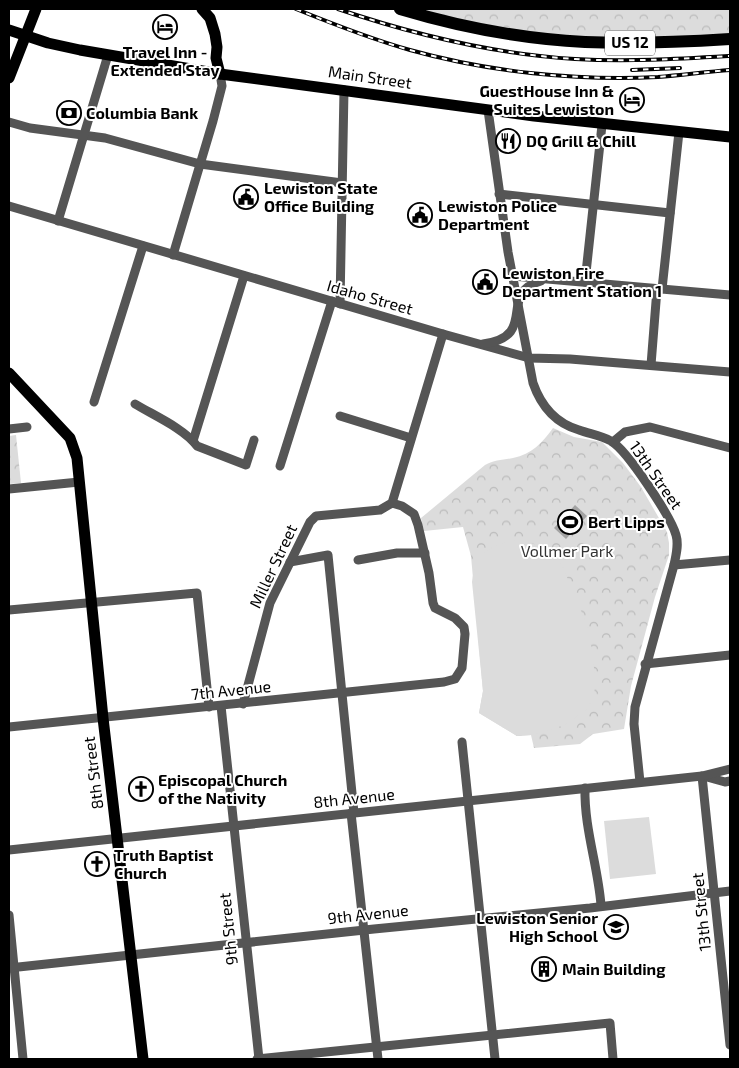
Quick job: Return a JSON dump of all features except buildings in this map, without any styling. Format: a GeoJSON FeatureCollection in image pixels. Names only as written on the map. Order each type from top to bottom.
{"type":"FeatureCollection","features":[{"type":"Feature","properties":{"kind":"highway","name":"US 12"},"geometry":{"type":"LineString","coordinates":[[400,9],[449,22],[561,40],[665,43],[730,39]]}},
{"type":"Feature","properties":{"kind":"main road"},"geometry":{"type":"LineString","coordinates":[[9,78],[36,9]]}},
{"type":"Feature","properties":{"kind":"main road"},"geometry":{"type":"LineString","coordinates":[[202,9],[210,18],[220,74]]}},
{"type":"Feature","properties":{"kind":"main road","name":"Main Street"},"geometry":{"type":"LineString","coordinates":[[9,30],[24,36],[80,50],[220,74],[602,125],[730,137]]}},
{"type":"Feature","properties":{"kind":"main road"},"geometry":{"type":"LineString","coordinates":[[174,66],[206,64],[216,53]]}},
{"type":"Feature","properties":{"kind":"main road"},"geometry":{"type":"LineString","coordinates":[[216,53],[237,76]]}},
{"type":"Feature","properties":{"kind":"main road","name":"8th Street"},"geometry":{"type":"LineString","coordinates":[[9,373],[70,438],[77,458],[103,718],[143,1059]]}},
{"type":"Feature","properties":{"kind":"street"},"geometry":{"type":"LineString","coordinates":[[58,221],[108,55]]}},
{"type":"Feature","properties":{"kind":"street"},"geometry":{"type":"LineString","coordinates":[[173,255],[222,86],[220,74]]}},
{"type":"Feature","properties":{"kind":"street"},"geometry":{"type":"LineString","coordinates":[[280,466],[336,303],[344,90]]}},
{"type":"Feature","properties":{"kind":"street","name":"13th Street"},"geometry":{"type":"LineString","coordinates":[[488,110],[512,276],[533,383],[537,394],[549,413],[561,422],[569,427],[613,442],[629,458],[668,518],[674,530],[678,546],[634,707],[640,782]]}},
{"type":"Feature","properties":{"kind":"street"},"geometry":{"type":"LineString","coordinates":[[9,122],[30,128],[104,138],[200,164],[342,182]]}},
{"type":"Feature","properties":{"kind":"street"},"geometry":{"type":"LineString","coordinates":[[585,282],[602,125]]}},
{"type":"Feature","properties":{"kind":"street"},"geometry":{"type":"LineString","coordinates":[[651,365],[679,132]]}},
{"type":"Feature","properties":{"kind":"street"},"geometry":{"type":"LineString","coordinates":[[499,194],[670,213]]}},
{"type":"Feature","properties":{"kind":"street","name":"Idaho Street"},"geometry":{"type":"LineString","coordinates":[[9,206],[529,358],[730,372]]}},
{"type":"Feature","properties":{"kind":"street"},"geometry":{"type":"LineString","coordinates":[[94,402],[143,246]]}},
{"type":"Feature","properties":{"kind":"street"},"geometry":{"type":"LineString","coordinates":[[193,440],[244,276]]}},
{"type":"Feature","properties":{"kind":"street"},"geometry":{"type":"LineString","coordinates":[[512,276],[730,295]]}},
{"type":"Feature","properties":{"kind":"street"},"geometry":{"type":"LineString","coordinates":[[480,344],[494,342],[508,335],[516,320],[520,294],[527,286],[547,279]]}},
{"type":"Feature","properties":{"kind":"street"},"geometry":{"type":"LineString","coordinates":[[358,560],[397,553],[425,553],[414,514],[402,506],[392,503],[443,334]]}},
{"type":"Feature","properties":{"kind":"street"},"geometry":{"type":"LineString","coordinates":[[135,404],[193,440],[197,446],[246,465],[254,440]]}},
{"type":"Feature","properties":{"kind":"street"},"geometry":{"type":"LineString","coordinates":[[340,416],[411,438]]}},
{"type":"Feature","properties":{"kind":"street"},"geometry":{"type":"LineString","coordinates":[[9,429],[27,427]]}},
{"type":"Feature","properties":{"kind":"street"},"geometry":{"type":"LineString","coordinates":[[613,442],[625,432],[650,427],[730,448]]}},
{"type":"Feature","properties":{"kind":"street"},"geometry":{"type":"LineString","coordinates":[[9,488],[79,482]]}},
{"type":"Feature","properties":{"kind":"street","name":"Miller Street"},"geometry":{"type":"LineString","coordinates":[[243,704],[265,616],[310,522],[316,516],[380,510],[392,503]]}},
{"type":"Feature","properties":{"kind":"street","name":"7th Avenue"},"geometry":{"type":"LineString","coordinates":[[9,727],[209,708],[444,682],[455,679],[462,668],[464,627],[455,618],[436,608],[433,603],[425,553]]}},
{"type":"Feature","properties":{"kind":"street"},"geometry":{"type":"LineString","coordinates":[[290,562],[328,555],[378,1059]]}},
{"type":"Feature","properties":{"kind":"street"},"geometry":{"type":"LineString","coordinates":[[674,565],[730,560]]}},
{"type":"Feature","properties":{"kind":"street"},"geometry":{"type":"LineString","coordinates":[[9,610],[197,593],[209,708]]}},
{"type":"Feature","properties":{"kind":"street"},"geometry":{"type":"LineString","coordinates":[[645,664],[730,655]]}},
{"type":"Feature","properties":{"kind":"street","name":"9th Street"},"geometry":{"type":"LineString","coordinates":[[221,706],[258,1059]]}},
{"type":"Feature","properties":{"kind":"street"},"geometry":{"type":"LineString","coordinates":[[462,742],[482,918],[495,1059]]}},
{"type":"Feature","properties":{"kind":"street","name":"8th Avenue"},"geometry":{"type":"LineString","coordinates":[[9,850],[702,776],[730,769]]}},
{"type":"Feature","properties":{"kind":"street","name":"13th Street"},"geometry":{"type":"LineString","coordinates":[[702,776],[728,1010],[730,1045]]}},
{"type":"Feature","properties":{"kind":"street","name":"8th Avenue"},"geometry":{"type":"LineString","coordinates":[[702,776],[725,782],[730,781]]}},
{"type":"Feature","properties":{"kind":"street"},"geometry":{"type":"LineString","coordinates":[[585,788],[584,800],[601,905]]}},
{"type":"Feature","properties":{"kind":"street","name":"9th Avenue"},"geometry":{"type":"LineString","coordinates":[[11,968],[730,891]]}},
{"type":"Feature","properties":{"kind":"street"},"geometry":{"type":"LineString","coordinates":[[9,915],[11,968],[24,1059]]}},
{"type":"Feature","properties":{"kind":"street"},"geometry":{"type":"LineString","coordinates":[[258,1059],[610,1023],[613,1059]]}},
{"type":"Feature","properties":{"kind":"green space"},"geometry":{"type":"Polygon","coordinates":[[[400,9],[730,9],[730,39],[584,42],[400,9]]]}},
{"type":"Feature","properties":{"kind":"green space","name":"Vollmer Park"},"geometry":{"type":"Polygon","coordinates":[[[553,428],[574,437],[602,442],[623,463],[641,487],[667,532],[669,555],[655,597],[631,686],[624,729],[593,734],[580,744],[534,748],[531,735],[517,736],[479,713],[483,691],[471,556],[463,527],[424,531],[421,518],[485,465],[526,454],[541,443],[553,428]]]}},
{"type":"Feature","properties":{"kind":"green space"},"geometry":{"type":"Polygon","coordinates":[[[16,435],[21,483],[9,484],[9,436],[16,435]]]}},
{"type":"Feature","properties":{"kind":"green space"},"geometry":{"type":"Polygon","coordinates":[[[513,540],[526,541],[539,546],[552,554],[562,565],[589,630],[596,683],[593,698],[587,709],[565,725],[532,735],[517,736],[479,713],[483,691],[472,582],[476,565],[484,554],[496,545],[513,540]]]}},
{"type":"Feature","properties":{"kind":"green space"},"geometry":{"type":"Polygon","coordinates":[[[649,817],[656,874],[610,879],[604,821],[649,817]]]}},
{"type":"Feature","properties":{"kind":"shaded area","name":"Bert Lipps"},"geometry":{"type":"Polygon","coordinates":[[[575,505],[587,516],[566,539],[554,528],[575,505]]]}},
{"type":"Feature","properties":{"kind":"railway"},"geometry":{"type":"LineString","coordinates":[[296,9],[338,26],[410,50],[440,58],[502,69],[596,78],[658,77],[730,70]]}},
{"type":"Feature","properties":{"kind":"railway"},"geometry":{"type":"LineString","coordinates":[[338,9],[425,35],[515,53],[575,59],[614,60],[730,56]]}},
{"type":"Feature","properties":{"kind":"railway"},"geometry":{"type":"LineString","coordinates":[[632,70],[680,68]]}},
{"type":"Feature","properties":{"kind":"place","name":"Travel Inn - Extended Stay"},"geometry":{"type":"Point","coordinates":[165,27]}},
{"type":"Feature","properties":{"kind":"place","name":"GuestHouse Inn & Suites Lewiston"},"geometry":{"type":"Point","coordinates":[632,100]}},
{"type":"Feature","properties":{"kind":"place","name":"Columbia Bank"},"geometry":{"type":"Point","coordinates":[69,113]}},
{"type":"Feature","properties":{"kind":"place","name":"DQ Grill & Chill"},"geometry":{"type":"Point","coordinates":[508,141]}},
{"type":"Feature","properties":{"kind":"place","name":"Lewiston State Office Building"},"geometry":{"type":"Point","coordinates":[246,197]}},
{"type":"Feature","properties":{"kind":"place","name":"Lewiston Police Department"},"geometry":{"type":"Point","coordinates":[420,215]}},
{"type":"Feature","properties":{"kind":"place","name":"Lewiston Fire Department Station 1"},"geometry":{"type":"Point","coordinates":[485,282]}},
{"type":"Feature","properties":{"kind":"place","name":"Bert Lipps"},"geometry":{"type":"Point","coordinates":[570,522]}},
{"type":"Feature","properties":{"kind":"place","name":"Episcopal Church of the Nativity"},"geometry":{"type":"Point","coordinates":[141,789]}},
{"type":"Feature","properties":{"kind":"place","name":"Truth Baptist Church"},"geometry":{"type":"Point","coordinates":[97,864]}},
{"type":"Feature","properties":{"kind":"place","name":"Lewiston Senior High School"},"geometry":{"type":"Point","coordinates":[616,927]}},
{"type":"Feature","properties":{"kind":"place","name":"Main Building"},"geometry":{"type":"Point","coordinates":[544,969]}}]}
